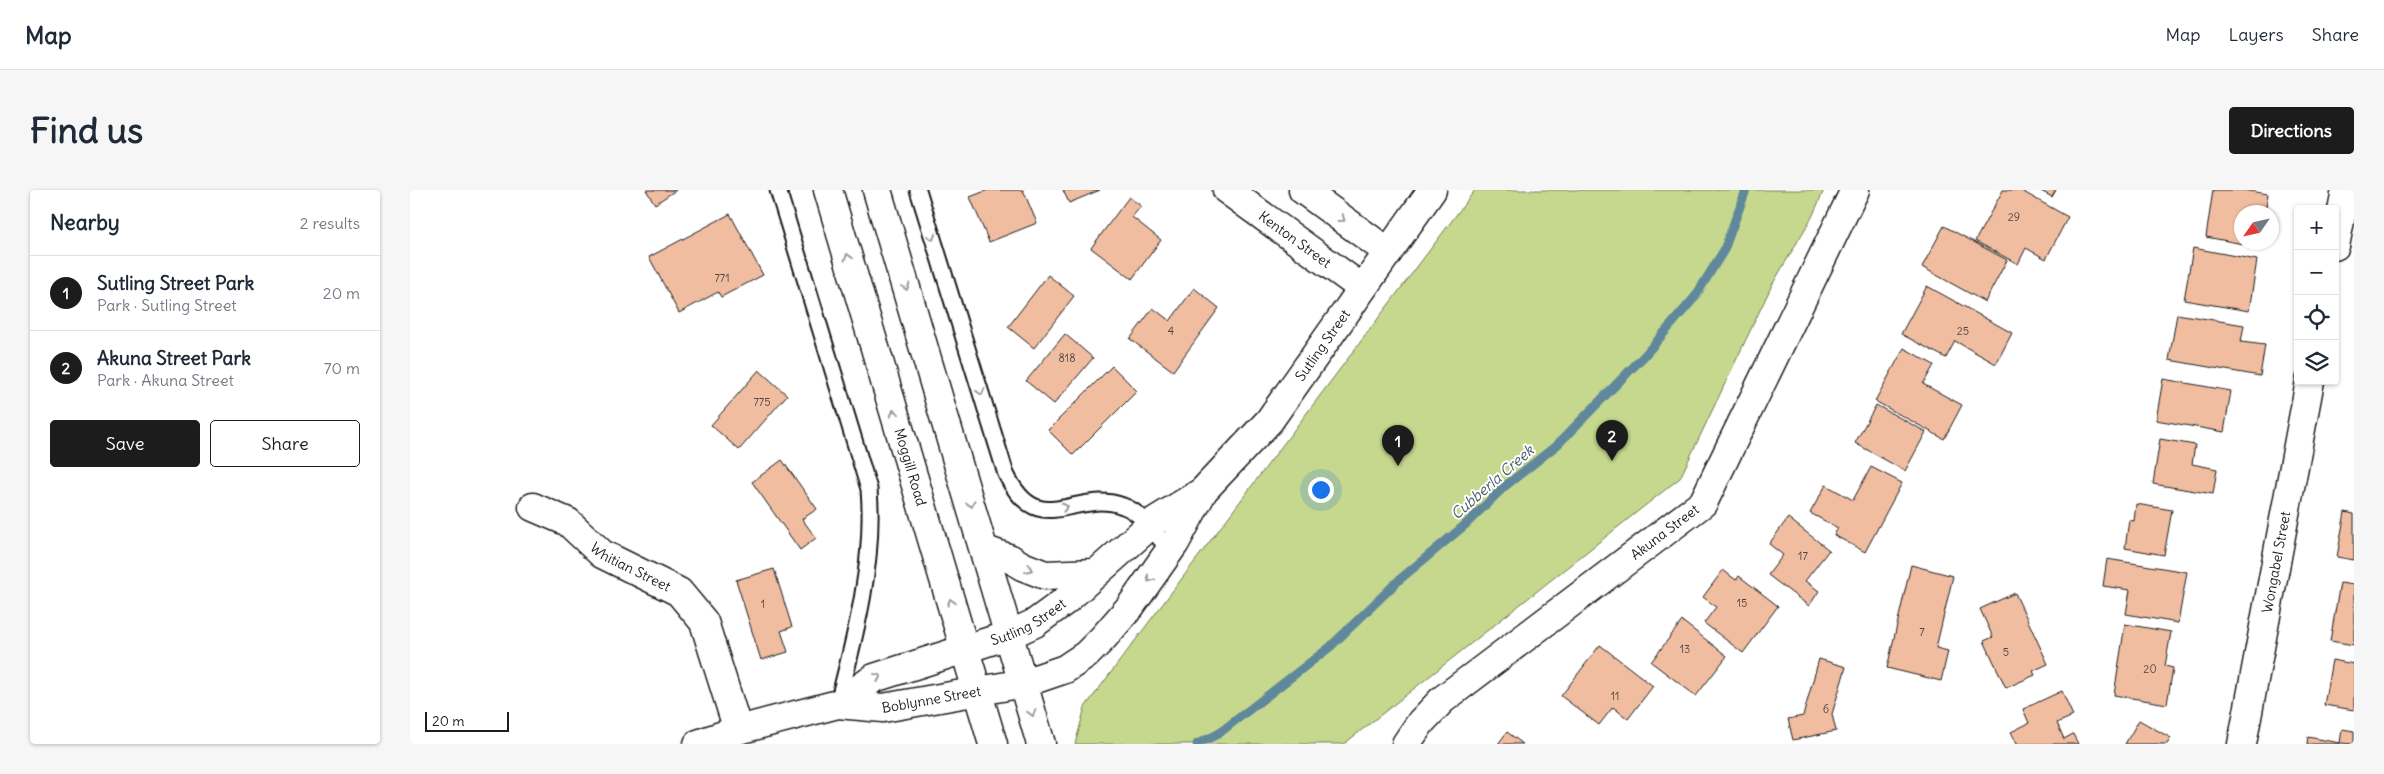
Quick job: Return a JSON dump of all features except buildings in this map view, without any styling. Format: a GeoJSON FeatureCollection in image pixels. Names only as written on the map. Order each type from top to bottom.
{"type":"FeatureCollection","features":[{"type":"Feature","properties":{"kind":"main road","name":"Moggill Road"},"geometry":{"type":"LineString","coordinates":[[828,190],[993,744]]}},
{"type":"Feature","properties":{"kind":"main road"},"geometry":{"type":"LineString","coordinates":[[877,190],[1041,744]]}},
{"type":"Feature","properties":{"kind":"main road","name":"Kenton Street"},"geometry":{"type":"LineString","coordinates":[[1227,190],[1362,288]]}},
{"type":"Feature","properties":{"kind":"main road"},"geometry":{"type":"LineString","coordinates":[[1303,190],[1388,252]]}},
{"type":"Feature","properties":{"kind":"main road","name":"Sutling Street"},"geometry":{"type":"LineString","coordinates":[[964,649],[1009,635],[1035,623],[1148,526],[1202,492],[1269,422],[1432,190]]}},
{"type":"Feature","properties":{"kind":"main road","name":"Akuna Street"},"geometry":{"type":"LineString","coordinates":[[1406,744],[1421,722],[1442,700],[1703,503],[1855,190]]}},
{"type":"Feature","properties":{"kind":"main road"},"geometry":{"type":"LineString","coordinates":[[2339,226],[2346,190]]}},
{"type":"Feature","properties":{"kind":"main road","name":"Wongabel Street"},"geometry":{"type":"LineString","coordinates":[[2242,744],[2309,385]]}},
{"type":"Feature","properties":{"kind":"main road","name":"Sutling Street"},"geometry":{"type":"LineString","coordinates":[[1024,683],[1065,669],[1086,655],[1130,607],[1170,551],[1202,492]]}},
{"type":"Feature","properties":{"kind":"main road","name":"Whitian Street"},"geometry":{"type":"LineString","coordinates":[[533,507],[568,522],[602,554],[679,592],[704,622],[738,730]]}},
{"type":"Feature","properties":{"kind":"main road"},"geometry":{"type":"LineString","coordinates":[[985,550],[1045,574],[1095,573]]}},
{"type":"Feature","properties":{"kind":"main road","name":"Boblynne Street"},"geometry":{"type":"LineString","coordinates":[[838,704],[874,678],[964,649]]}},
{"type":"Feature","properties":{"kind":"main road","name":"Boblynne Street"},"geometry":{"type":"LineString","coordinates":[[698,744],[738,730],[838,704],[883,708],[1024,683]]}},
{"type":"Feature","properties":{"kind":"lane"},"geometry":{"type":"LineString","coordinates":[[778,190],[869,489],[872,521],[869,557],[850,656],[838,704]]}},
{"type":"Feature","properties":{"kind":"lane"},"geometry":{"type":"LineString","coordinates":[[918,190],[1006,474],[1012,486],[1024,500],[1039,509],[1050,510],[1094,501],[1125,506],[1134,511],[1170,551]]}},
{"type":"Feature","properties":{"kind":"green space"},"geometry":{"type":"Polygon","coordinates":[[[1475,190],[1824,190],[1812,217],[1772,285],[1680,478],[1344,744],[1075,744],[1085,707],[1475,190]]]}},
{"type":"Feature","properties":{"kind":"waterway","name":"Cubberla Creek"},"geometry":{"type":"LineString","coordinates":[[1197,744],[1218,734],[1330,647],[1399,580],[1465,525],[1504,487],[1557,445],[1645,355],[1695,297],[1724,250],[1746,190]]}},
{"type":"Feature","properties":{"kind":"place","name":"Akuna Street Park"},"geometry":{"type":"Point","coordinates":[1612,461]}},
{"type":"Feature","properties":{"kind":"place","name":"Sutling Street Park"},"geometry":{"type":"Point","coordinates":[1398,466]}}]}
